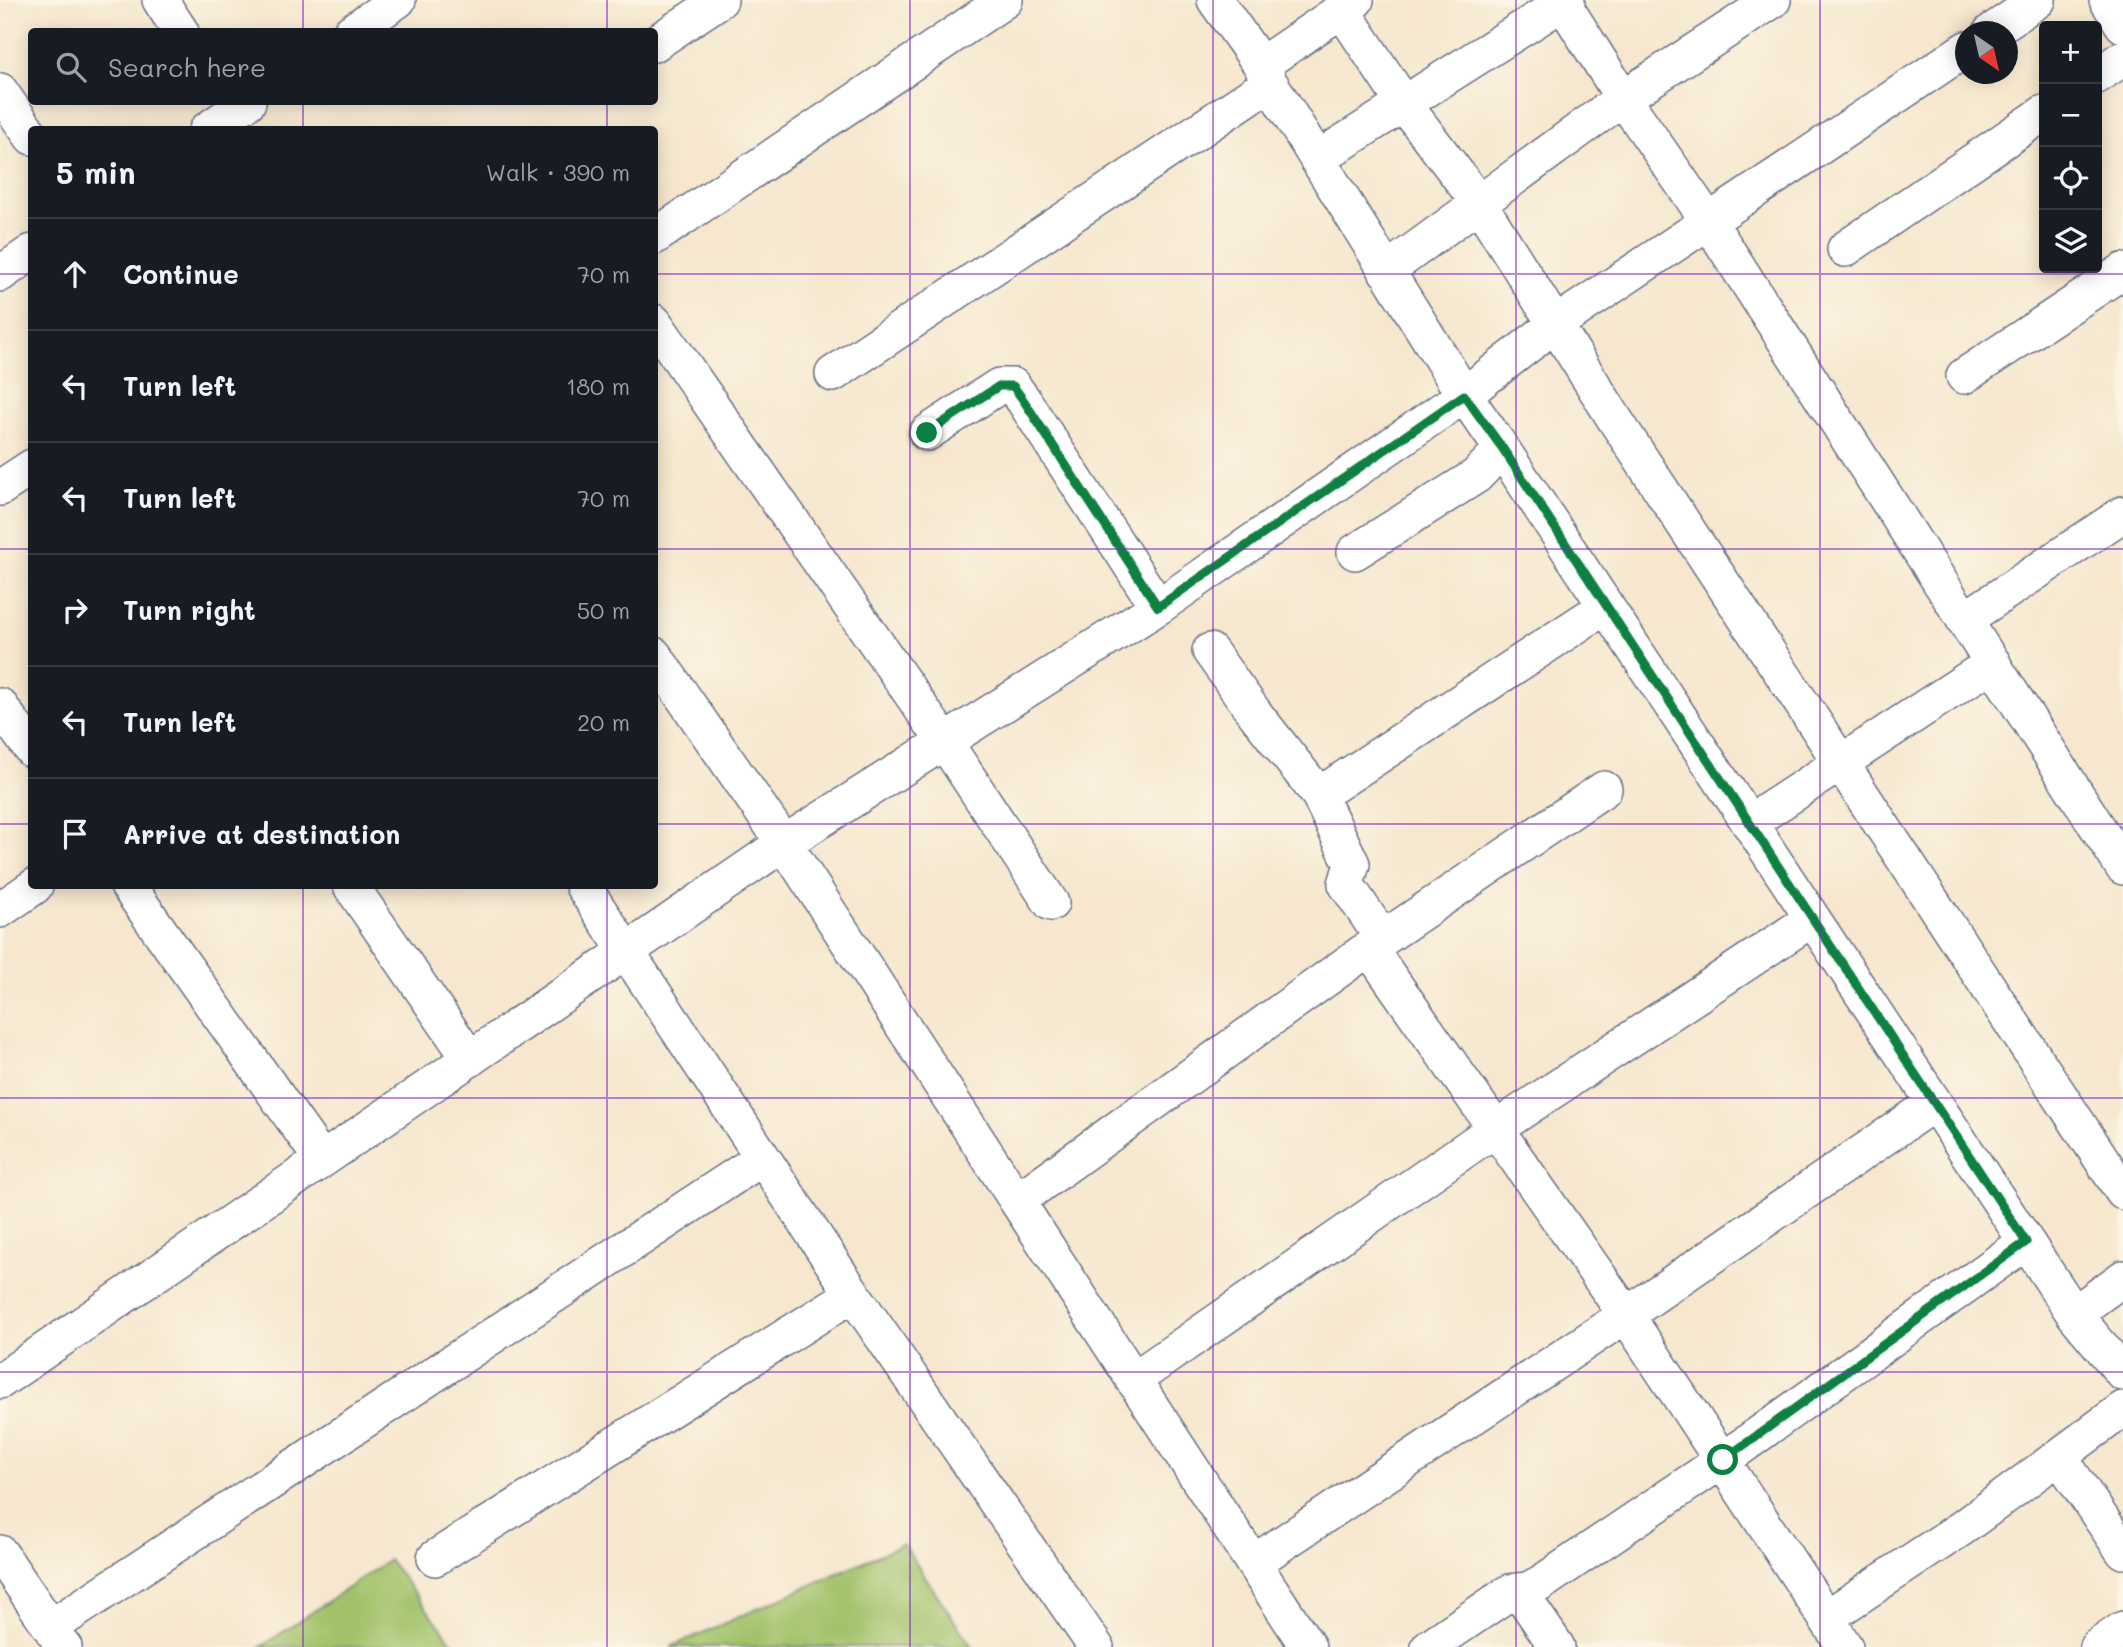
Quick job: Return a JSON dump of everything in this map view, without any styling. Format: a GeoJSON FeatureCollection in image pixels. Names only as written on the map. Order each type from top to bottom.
{"type":"FeatureCollection","features":[{"type":"Feature","properties":{"kind":"street"},"geometry":{"type":"LineString","coordinates":[[160,0],[178,28]]}},
{"type":"Feature","properties":{"kind":"street"},"geometry":{"type":"LineString","coordinates":[[357,28],[398,0]]}},
{"type":"Feature","properties":{"kind":"street"},"geometry":{"type":"LineString","coordinates":[[658,41],[720,0]]}},
{"type":"Feature","properties":{"kind":"street"},"geometry":{"type":"LineString","coordinates":[[658,234],[1005,0]]}},
{"type":"Feature","properties":{"kind":"street"},"geometry":{"type":"LineString","coordinates":[[1215,0],[1266,74],[1464,395],[1503,449],[2074,1314],[2123,1373]]}},
{"type":"Feature","properties":{"kind":"street"},"geometry":{"type":"LineString","coordinates":[[1386,271],[1623,98],[1773,0]]}},
{"type":"Feature","properties":{"kind":"street"},"geometry":{"type":"LineString","coordinates":[[2007,21],[2038,0]]}},
{"type":"Feature","properties":{"kind":"street"},"geometry":{"type":"LineString","coordinates":[[2107,0],[2123,24]]}},
{"type":"Feature","properties":{"kind":"street"},"geometry":{"type":"LineString","coordinates":[[1317,159],[1564,1],[1623,98],[1709,222],[2123,867]]}},
{"type":"Feature","properties":{"kind":"street"},"geometry":{"type":"LineString","coordinates":[[833,374],[1266,74],[1349,5],[1404,104],[1479,203],[1554,325],[2123,1192]]}},
{"type":"Feature","properties":{"kind":"street"},"geometry":{"type":"LineString","coordinates":[[0,1381],[783,843],[1158,607],[1464,395],[1554,325],[1955,56]]}},
{"type":"Feature","properties":{"kind":"street"},"geometry":{"type":"LineString","coordinates":[[2102,73],[2123,58]]}},
{"type":"Feature","properties":{"kind":"street"},"geometry":{"type":"LineString","coordinates":[[0,91],[28,131]]}},
{"type":"Feature","properties":{"kind":"street"},"geometry":{"type":"LineString","coordinates":[[1845,250],[2039,116]]}},
{"type":"Feature","properties":{"kind":"street"},"geometry":{"type":"LineString","coordinates":[[0,274],[28,254]]}},
{"type":"Feature","properties":{"kind":"street"},"geometry":{"type":"LineString","coordinates":[[1964,376],[2123,271]]}},
{"type":"Feature","properties":{"kind":"street"},"geometry":{"type":"LineString","coordinates":[[658,328],[944,741],[1051,903]]}},
{"type":"Feature","properties":{"kind":"street"},"geometry":{"type":"LineString","coordinates":[[927,433],[999,386],[1013,386],[1158,607]]}},
{"type":"Feature","properties":{"kind":"street"},"geometry":{"type":"LineString","coordinates":[[1355,552],[1476,476],[1503,449]]}},
{"type":"Feature","properties":{"kind":"street"},"geometry":{"type":"LineString","coordinates":[[0,488],[28,470]]}},
{"type":"Feature","properties":{"kind":"street"},"geometry":{"type":"LineString","coordinates":[[1964,620],[2123,514]]}},
{"type":"Feature","properties":{"kind":"street"},"geometry":{"type":"LineString","coordinates":[[1320,795],[1606,606]]}},
{"type":"Feature","properties":{"kind":"street"},"geometry":{"type":"LineString","coordinates":[[1210,651],[1256,715],[1320,795],[1352,864],[1346,884],[1376,944],[1495,1129],[1626,1315],[1845,1647]]}},
{"type":"Feature","properties":{"kind":"street"},"geometry":{"type":"LineString","coordinates":[[658,661],[783,843],[1308,1647]]}},
{"type":"Feature","properties":{"kind":"street"},"geometry":{"type":"LineString","coordinates":[[1749,823],[1993,663]]}},
{"type":"Feature","properties":{"kind":"street"},"geometry":{"type":"LineString","coordinates":[[0,706],[28,744]]}},
{"type":"Feature","properties":{"kind":"street"},"geometry":{"type":"LineString","coordinates":[[1017,1201],[1376,944],[1604,789]]}},
{"type":"Feature","properties":{"kind":"street"},"geometry":{"type":"LineString","coordinates":[[0,909],[30,889]]}},
{"type":"Feature","properties":{"kind":"street"},"geometry":{"type":"LineString","coordinates":[[130,889],[322,1160]]}},
{"type":"Feature","properties":{"kind":"street"},"geometry":{"type":"LineString","coordinates":[[353,889],[470,1059]]}},
{"type":"Feature","properties":{"kind":"street"},"geometry":{"type":"LineString","coordinates":[[585,889],[853,1294],[1096,1647]]}},
{"type":"Feature","properties":{"kind":"street"},"geometry":{"type":"LineString","coordinates":[[1133,1380],[1495,1129],[1812,919]]}},
{"type":"Feature","properties":{"kind":"street"},"geometry":{"type":"LineString","coordinates":[[1253,1563],[1626,1315],[1933,1104]]}},
{"type":"Feature","properties":{"kind":"street"},"geometry":{"type":"LineString","coordinates":[[0,1553],[58,1637],[762,1157]]}},
{"type":"Feature","properties":{"kind":"street"},"geometry":{"type":"LineString","coordinates":[[1429,1647],[1510,1592],[1528,1590],[1541,1583],[1723,1460],[2026,1242]]}},
{"type":"Feature","properties":{"kind":"street"},"geometry":{"type":"LineString","coordinates":[[2074,1314],[2123,1278]]}},
{"type":"Feature","properties":{"kind":"street"},"geometry":{"type":"LineString","coordinates":[[435,1558],[853,1294]]}},
{"type":"Feature","properties":{"kind":"street"},"geometry":{"type":"LineString","coordinates":[[1826,1618],[1962,1528],[2123,1409]]}},
{"type":"Feature","properties":{"kind":"street"},"geometry":{"type":"LineString","coordinates":[[2060,1456],[2123,1551]]}},
{"type":"Feature","properties":{"kind":"street"},"geometry":{"type":"LineString","coordinates":[[1519,1591],[1557,1647]]}},
{"type":"Feature","properties":{"kind":"street"},"geometry":{"type":"LineString","coordinates":[[2096,1647],[2123,1629]]}},
{"type":"Feature","properties":{"kind":"green space"},"geometry":{"type":"Polygon","coordinates":[[[903,1544],[972,1647],[671,1647],[903,1544]]]}},
{"type":"Feature","properties":{"kind":"green space"},"geometry":{"type":"Polygon","coordinates":[[[389,1560],[456,1647],[261,1647],[389,1560]]]}},
{"type":"Feature","properties":{"kind":"route"},"geometry":{"type":"LineString","coordinates":[[927,433],[999,386],[1013,386],[1158,607],[1464,395],[1503,449],[2026,1242],[1723,1460]]}}]}
